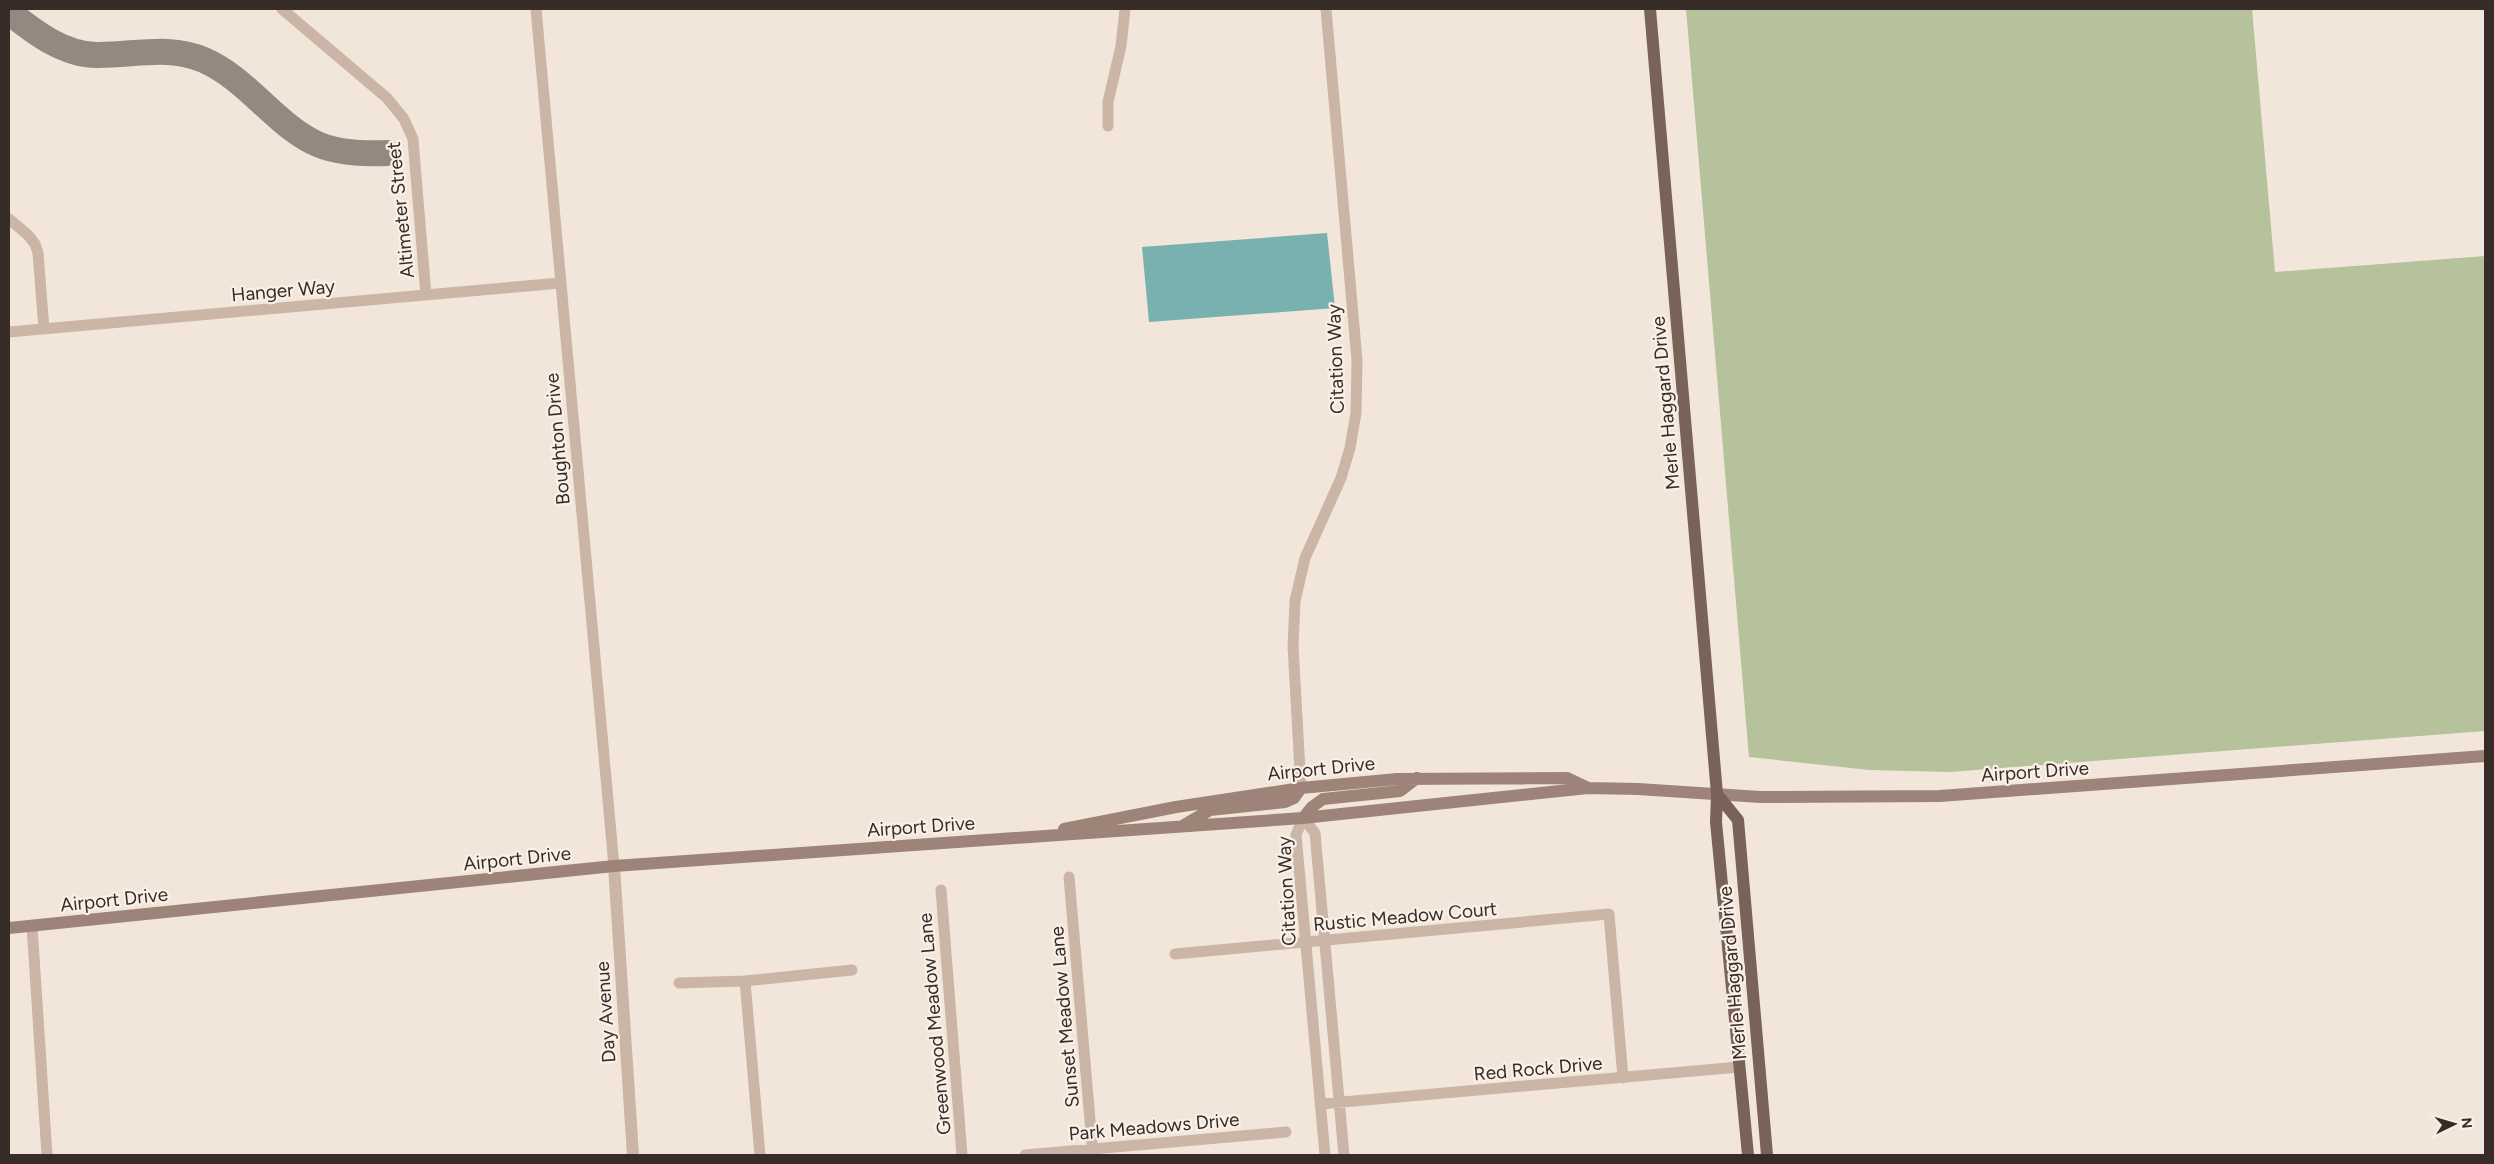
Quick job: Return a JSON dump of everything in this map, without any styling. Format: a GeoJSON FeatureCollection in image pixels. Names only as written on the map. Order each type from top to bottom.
{"type":"FeatureCollection","features":[{"type":"Feature","properties":{"kind":"main road","name":"Merle Haggard Drive"},"geometry":{"type":"LineString","coordinates":[[1650,9],[1717,794],[1716,822],[1748,1155]]}},
{"type":"Feature","properties":{"kind":"main road","name":"Airport Drive"},"geometry":{"type":"LineString","coordinates":[[9,928],[614,866],[1303,818],[1588,788],[1760,797],[1940,796],[2485,756]]}},
{"type":"Feature","properties":{"kind":"main road","name":"Airport Drive"},"geometry":{"type":"LineString","coordinates":[[1030,837],[1095,821],[1301,788],[1417,778],[1567,778],[1588,788]]}},
{"type":"Feature","properties":{"kind":"main road"},"geometry":{"type":"LineString","coordinates":[[1303,818],[1312,807],[1323,799],[1400,791],[1417,778]]}},
{"type":"Feature","properties":{"kind":"main road"},"geometry":{"type":"LineString","coordinates":[[1181,826],[1210,810],[1285,802],[1294,798],[1301,788]]}},
{"type":"Feature","properties":{"kind":"main road","name":"Merle Haggard Drive"},"geometry":{"type":"LineString","coordinates":[[1717,794],[1738,820],[1767,1155]]}},
{"type":"Feature","properties":{"kind":"street","name":"Altimeter Street"},"geometry":{"type":"LineString","coordinates":[[282,9],[387,98],[404,119],[412,140],[414,152],[426,295]]}},
{"type":"Feature","properties":{"kind":"street","name":"Boughton Drive"},"geometry":{"type":"LineString","coordinates":[[536,9],[614,866]]}},
{"type":"Feature","properties":{"kind":"street"},"geometry":{"type":"LineString","coordinates":[[1108,126],[1108,102],[1121,46],[1125,9]]}},
{"type":"Feature","properties":{"kind":"street","name":"Citation Way"},"geometry":{"type":"LineString","coordinates":[[1301,788],[1293,655],[1295,601],[1310,544],[1346,463],[1354,430],[1357,395],[1357,360],[1326,9]]}},
{"type":"Feature","properties":{"kind":"street"},"geometry":{"type":"LineString","coordinates":[[9,219],[35,244],[38,253],[44,329]]}},
{"type":"Feature","properties":{"kind":"street","name":"Hanger Way"},"geometry":{"type":"LineString","coordinates":[[9,332],[560,283]]}},
{"type":"Feature","properties":{"kind":"street","name":"Citation Way"},"geometry":{"type":"LineString","coordinates":[[1325,1155],[1296,835],[1303,818],[1315,832],[1344,1155]]}},
{"type":"Feature","properties":{"kind":"street","name":"Day Avenue"},"geometry":{"type":"LineString","coordinates":[[614,866],[633,1155]]}},
{"type":"Feature","properties":{"kind":"street","name":"Sunset Meadow Lane"},"geometry":{"type":"LineString","coordinates":[[1070,877],[1092,1153]]}},
{"type":"Feature","properties":{"kind":"street","name":"Greenwood Meadow Lane"},"geometry":{"type":"LineString","coordinates":[[941,890],[962,1155]]}},
{"type":"Feature","properties":{"kind":"street","name":"Rustic Meadow Court"},"geometry":{"type":"LineString","coordinates":[[1174,954],[1609,914],[1623,1078]]}},
{"type":"Feature","properties":{"kind":"street"},"geometry":{"type":"LineString","coordinates":[[32,926],[47,1155]]}},
{"type":"Feature","properties":{"kind":"street"},"geometry":{"type":"LineString","coordinates":[[679,983],[745,981],[852,970]]}},
{"type":"Feature","properties":{"kind":"street"},"geometry":{"type":"LineString","coordinates":[[745,981],[760,1155]]}},
{"type":"Feature","properties":{"kind":"street","name":"Red Rock Drive"},"geometry":{"type":"LineString","coordinates":[[1320,1104],[1739,1067]]}},
{"type":"Feature","properties":{"kind":"street","name":"Park Meadows Drive"},"geometry":{"type":"LineString","coordinates":[[1025,1155],[1092,1153],[1286,1132]]}},
{"type":"Feature","properties":{"kind":"green space"},"geometry":{"type":"Polygon","coordinates":[[[1686,9],[2252,9],[2275,272],[2485,256],[2485,731],[1950,772],[1869,770],[1749,757],[1686,9]]]}},
{"type":"Feature","properties":{"kind":"water"},"geometry":{"type":"Polygon","coordinates":[[[1327,233],[1335,308],[1149,322],[1142,247],[1327,233]]]}},
{"type":"Feature","properties":{"kind":"taxiway"},"geometry":{"type":"LineString","coordinates":[[9,12],[39,35],[74,52],[99,55],[152,52],[191,55],[219,68],[247,89],[285,123],[313,142],[321,146],[349,152],[387,153]]}}]}
